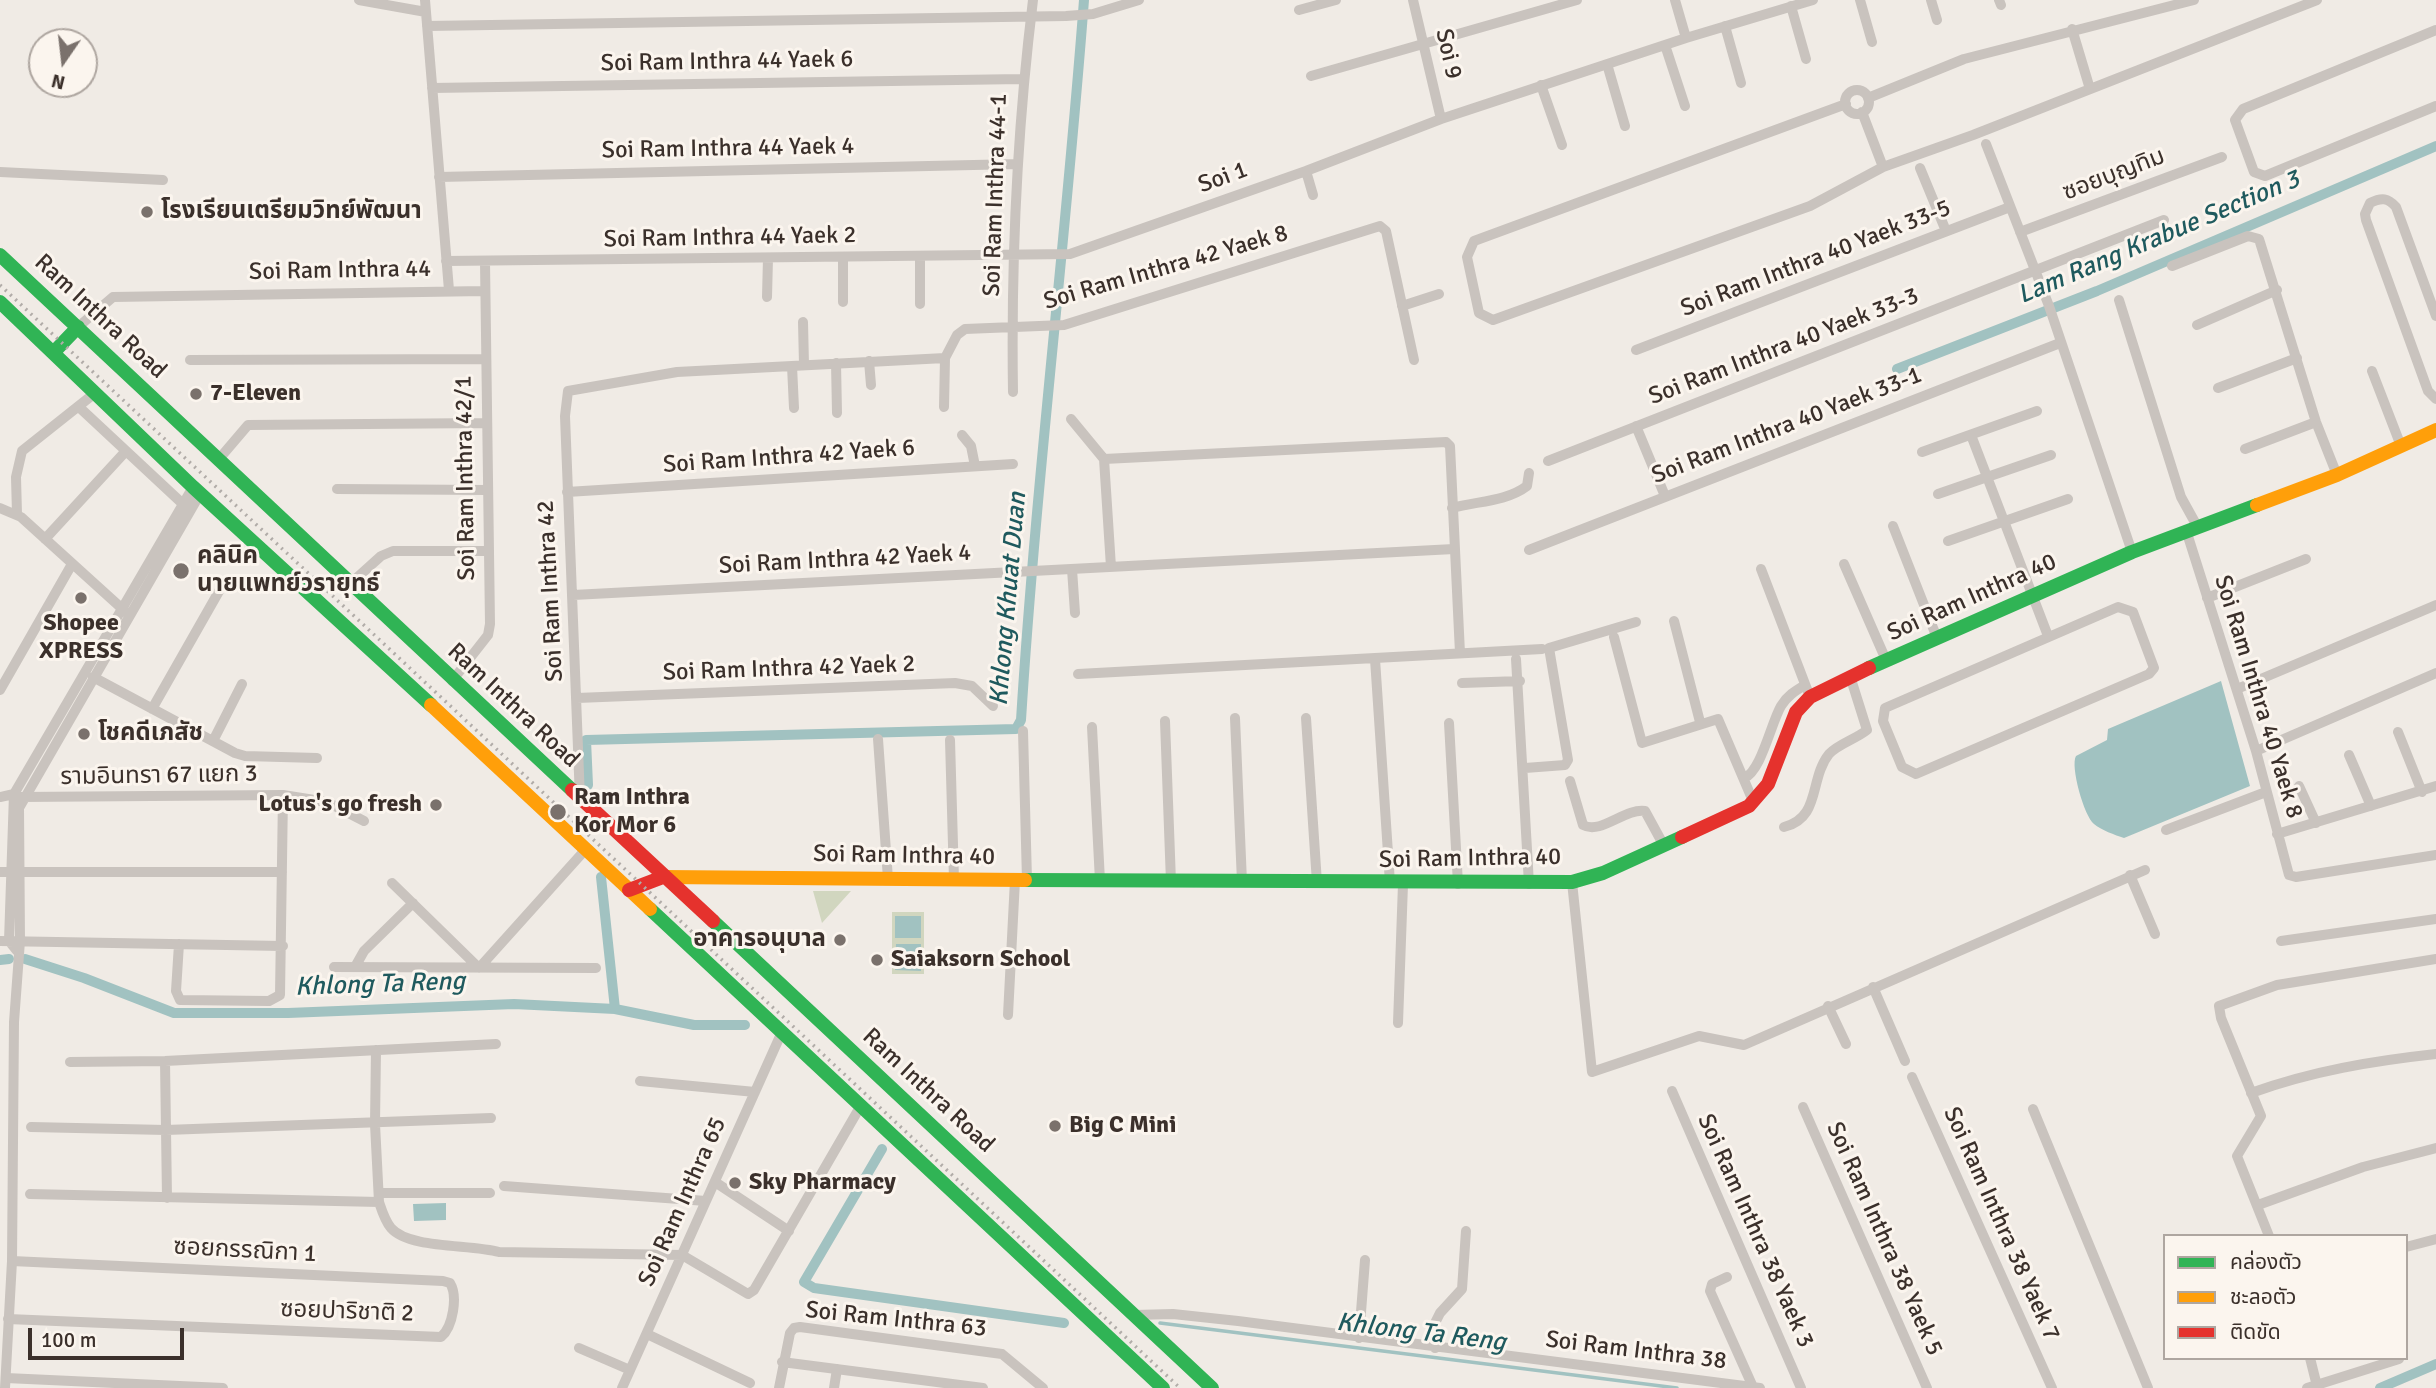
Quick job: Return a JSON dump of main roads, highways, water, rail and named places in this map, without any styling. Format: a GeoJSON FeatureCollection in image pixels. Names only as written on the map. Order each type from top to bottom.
{"type":"FeatureCollection","features":[{"type":"Feature","properties":{"kind":"main road","name":"Ram Inthra Road"},"geometry":{"type":"LineString","coordinates":[[0,255],[452,681],[1212,1388]]}},
{"type":"Feature","properties":{"kind":"main road"},"geometry":{"type":"LineString","coordinates":[[0,302],[197,491],[586,849],[1163,1388]]}},
{"type":"Feature","properties":{"kind":"main road"},"geometry":{"type":"LineString","coordinates":[[54,352],[78,327]]}},
{"type":"Feature","properties":{"kind":"main road","name":"Soi Ram Inthra 40"},"geometry":{"type":"LineString","coordinates":[[663,877],[1458,884],[1572,882],[1603,873],[1749,806],[1768,784],[1807,691],[1850,676],[2132,552],[2337,475],[2436,430]]}},
{"type":"Feature","properties":{"kind":"main road"},"geometry":{"type":"LineString","coordinates":[[629,890],[663,877]]}},
{"type":"Feature","properties":{"kind":"water"},"geometry":{"type":"Polygon","coordinates":[[[2221,681],[2250,786],[2124,838],[2094,824],[2079,791],[2075,770],[2076,756],[2107,740],[2108,729],[2221,681]]]}},
{"type":"Feature","properties":{"kind":"water"},"geometry":{"type":"Polygon","coordinates":[[[895,916],[921,916],[921,938],[895,938],[895,916]]]}},
{"type":"Feature","properties":{"kind":"water"},"geometry":{"type":"Polygon","coordinates":[[[896,944],[921,944],[921,971],[895,970],[896,944]]]}},
{"type":"Feature","properties":{"kind":"water"},"geometry":{"type":"Polygon","coordinates":[[[446,1203],[446,1220],[414,1221],[413,1204],[446,1203]]]}},
{"type":"Feature","properties":{"kind":"waterway","name":"Khlong Khuat Duan"},"geometry":{"type":"LineString","coordinates":[[588,785],[586,740],[1016,729],[1021,720],[1084,0]]}},
{"type":"Feature","properties":{"kind":"waterway","name":"Lam Rang Krabue Section 3"},"geometry":{"type":"LineString","coordinates":[[1897,369],[2097,291],[2436,146]]}},
{"type":"Feature","properties":{"kind":"waterway","name":"Khlong Khuat Duan"},"geometry":{"type":"LineString","coordinates":[[601,877],[615,1009]]}},
{"type":"Feature","properties":{"kind":"waterway","name":"Khlong Ta Reng"},"geometry":{"type":"LineString","coordinates":[[0,960],[9,959]]}},
{"type":"Feature","properties":{"kind":"waterway","name":"Khlong Ta Reng"},"geometry":{"type":"LineString","coordinates":[[25,959],[84,978],[174,1013],[288,1013],[514,1004],[615,1009],[694,1025],[745,1025]]}},
{"type":"Feature","properties":{"kind":"waterway","name":"Khlong Ta Reng"},"geometry":{"type":"LineString","coordinates":[[882,1149],[804,1282],[814,1288],[1064,1323]]}},
{"type":"Feature","properties":{"kind":"waterway","name":"Khlong Ta Reng"},"geometry":{"type":"LineString","coordinates":[[1160,1323],[1677,1388]]}},
{"type":"Feature","properties":{"kind":"waterway","name":"Khlong Ta Reng"},"geometry":{"type":"LineString","coordinates":[[2380,1388],[2436,1364]]}},
{"type":"Feature","properties":{"kind":"railway"},"geometry":{"type":"LineString","coordinates":[[0,285],[1180,1388]]}},
{"type":"Feature","properties":{"kind":"place","name":"โรงเรียนเตรียมวิทย์พัฒนา"},"geometry":{"type":"Point","coordinates":[147,212]}},
{"type":"Feature","properties":{"kind":"place","name":"7-Eleven"},"geometry":{"type":"Point","coordinates":[196,394]}},
{"type":"Feature","properties":{"kind":"place","name":"คลินิค นายแพทย์วรายุทธ์"},"geometry":{"type":"Point","coordinates":[181,571]}},
{"type":"Feature","properties":{"kind":"place","name":"Shopee XPRESS"},"geometry":{"type":"Point","coordinates":[81,598]}},
{"type":"Feature","properties":{"kind":"place","name":"โชคดีเภสัช"},"geometry":{"type":"Point","coordinates":[84,734]}},
{"type":"Feature","properties":{"kind":"place","name":"Lotus's go fresh"},"geometry":{"type":"Point","coordinates":[436,805]}},
{"type":"Feature","properties":{"kind":"place","name":"Ram Inthra Kor Mor 6"},"geometry":{"type":"Point","coordinates":[558,812]}},
{"type":"Feature","properties":{"kind":"place","name":"อาคารอนุบาล"},"geometry":{"type":"Point","coordinates":[840,940]}},
{"type":"Feature","properties":{"kind":"place","name":"Saiaksorn School"},"geometry":{"type":"Point","coordinates":[877,960]}},
{"type":"Feature","properties":{"kind":"place","name":"Big C Mini"},"geometry":{"type":"Point","coordinates":[1055,1126]}},
{"type":"Feature","properties":{"kind":"place","name":"Sky Pharmacy"},"geometry":{"type":"Point","coordinates":[735,1183]}}]}
